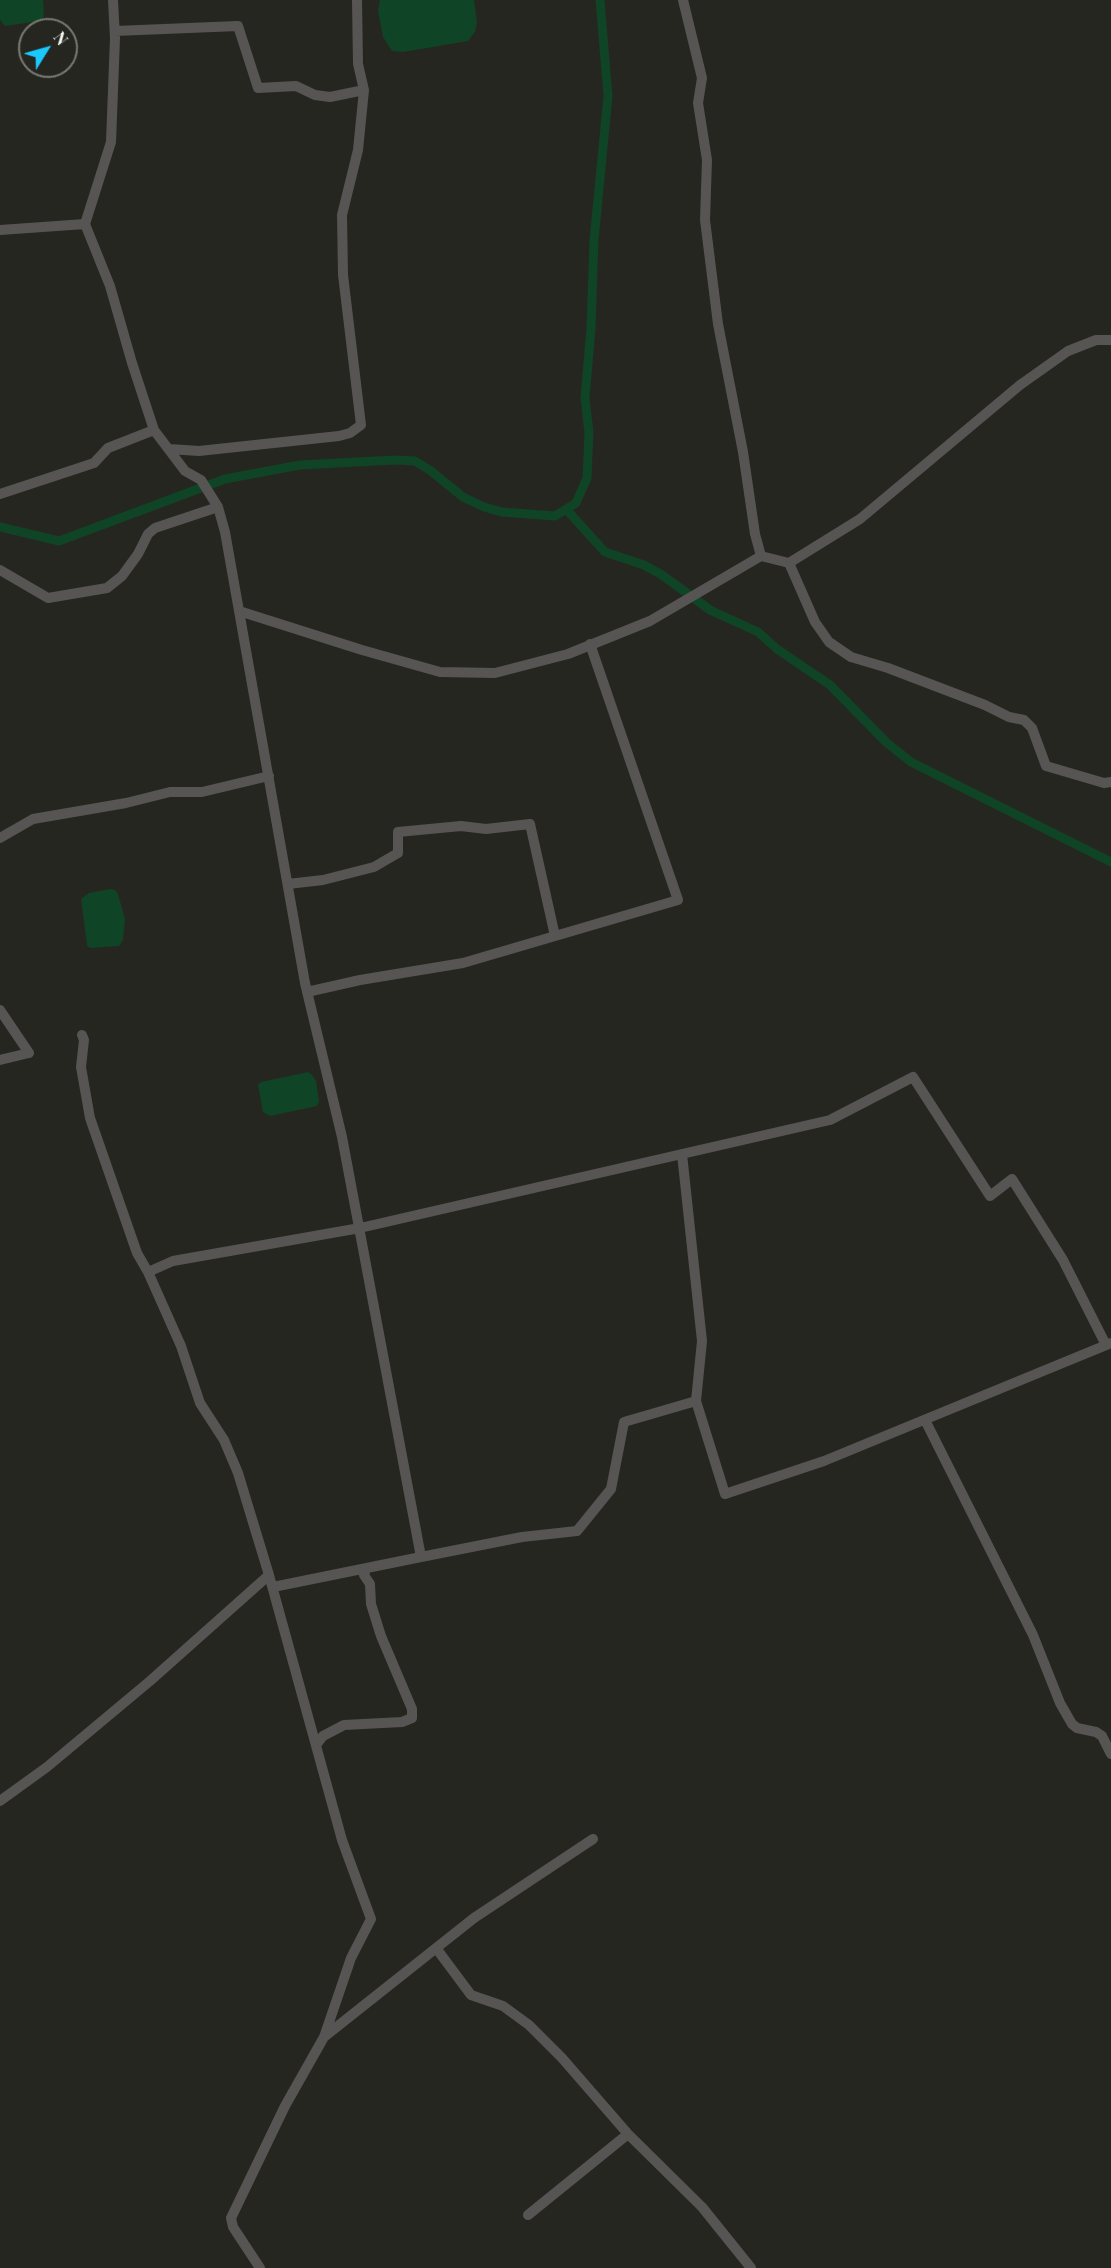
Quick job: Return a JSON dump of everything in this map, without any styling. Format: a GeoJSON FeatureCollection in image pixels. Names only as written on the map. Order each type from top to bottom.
{"type":"FeatureCollection","features":[{"type":"Feature","properties":{"kind":"street"},"geometry":{"type":"LineString","coordinates":[[113,0],[115,31],[111,142],[86,224],[110,286],[154,430],[186,471],[201,480],[218,507],[225,532],[308,992],[342,1137],[422,1557]]}},
{"type":"Feature","properties":{"kind":"street"},"geometry":{"type":"LineString","coordinates":[[169,449],[199,451],[339,436],[350,433],[361,425],[343,275],[342,215],[358,150],[364,90],[358,64],[357,0]]}},
{"type":"Feature","properties":{"kind":"street"},"geometry":{"type":"LineString","coordinates":[[683,0],[702,78],[698,103],[706,160],[705,220],[718,324],[743,452],[754,534],[761,556]]}},
{"type":"Feature","properties":{"kind":"street"},"geometry":{"type":"LineString","coordinates":[[115,31],[238,26],[258,88],[296,86],[315,95],[330,96],[364,90]]}},
{"type":"Feature","properties":{"kind":"street"},"geometry":{"type":"LineString","coordinates":[[0,230],[86,224]]}},
{"type":"Feature","properties":{"kind":"street"},"geometry":{"type":"LineString","coordinates":[[239,611],[440,672],[495,673],[568,654],[650,621],[761,556],[789,563],[860,519],[1020,385],[1068,351],[1096,340],[1111,340]]}},
{"type":"Feature","properties":{"kind":"street"},"geometry":{"type":"LineString","coordinates":[[0,494],[94,463],[108,448],[154,430]]}},
{"type":"Feature","properties":{"kind":"street"},"geometry":{"type":"LineString","coordinates":[[0,570],[48,598],[106,588],[122,576],[138,554],[148,534],[155,528],[218,507]]}},
{"type":"Feature","properties":{"kind":"street"},"geometry":{"type":"LineString","coordinates":[[789,563],[815,622],[830,642],[851,657],[936,687],[1009,717],[1024,720],[1032,728],[1046,766],[1104,783],[1111,782]]}},
{"type":"Feature","properties":{"kind":"street"},"geometry":{"type":"LineString","coordinates":[[308,992],[360,980],[463,963],[678,900],[590,644]]}},
{"type":"Feature","properties":{"kind":"street"},"geometry":{"type":"LineString","coordinates":[[0,838],[33,819],[170,792],[202,792],[269,776]]}},
{"type":"Feature","properties":{"kind":"street"},"geometry":{"type":"LineString","coordinates":[[288,884],[323,880],[374,867],[398,853],[398,832],[462,826],[486,829],[530,824],[555,936]]}},
{"type":"Feature","properties":{"kind":"street"},"geometry":{"type":"LineString","coordinates":[[0,1010],[29,1053],[0,1060]]}},
{"type":"Feature","properties":{"kind":"street"},"geometry":{"type":"LineString","coordinates":[[82,1035],[84,1040],[81,1067],[90,1118],[134,1242],[181,1346],[200,1403],[224,1440],[238,1473],[273,1587],[342,1840],[371,1919],[351,1958],[324,2037],[285,2106],[231,2218],[233,2228],[260,2268]]}},
{"type":"Feature","properties":{"kind":"street"},"geometry":{"type":"LineString","coordinates":[[148,1272],[173,1261],[360,1228],[682,1154],[830,1120],[913,1077],[990,1196],[1012,1179],[1063,1260],[1109,1344],[824,1461],[725,1494],[696,1401],[702,1341],[682,1154]]}},
{"type":"Feature","properties":{"kind":"street"},"geometry":{"type":"LineString","coordinates":[[273,1587],[522,1537],[577,1531],[611,1489],[624,1422],[696,1401]]}},
{"type":"Feature","properties":{"kind":"street"},"geometry":{"type":"LineString","coordinates":[[925,1420],[1033,1635],[1060,1703],[1072,1724],[1077,1728],[1096,1732],[1102,1736],[1111,1754]]}},
{"type":"Feature","properties":{"kind":"street"},"geometry":{"type":"LineString","coordinates":[[316,1745],[323,1736],[344,1725],[402,1722],[412,1718],[412,1709],[381,1636],[371,1604],[370,1584],[364,1575],[366,1569]]}},
{"type":"Feature","properties":{"kind":"street"},"geometry":{"type":"LineString","coordinates":[[0,1801],[46,1767],[141,1688],[269,1575]]}},
{"type":"Feature","properties":{"kind":"street"},"geometry":{"type":"LineString","coordinates":[[324,2037],[474,1918],[593,1839]]}},
{"type":"Feature","properties":{"kind":"street"},"geometry":{"type":"LineString","coordinates":[[436,1948],[471,1995],[503,2006],[529,2025],[562,2058],[628,2134],[702,2207],[752,2268]]}},
{"type":"Feature","properties":{"kind":"street"},"geometry":{"type":"LineString","coordinates":[[528,2215],[628,2134]]}},
{"type":"Feature","properties":{"kind":"shaded area"},"geometry":{"type":"Polygon","coordinates":[[[0,0],[43,0],[43,18],[18,18],[18,24],[5,26],[0,20],[0,0]]]}},
{"type":"Feature","properties":{"kind":"shaded area"},"geometry":{"type":"Polygon","coordinates":[[[380,0],[474,0],[477,22],[475,32],[468,41],[403,52],[392,51],[383,37],[378,11],[380,0]]]}},
{"type":"Feature","properties":{"kind":"shaded area"},"geometry":{"type":"Polygon","coordinates":[[[115,890],[118,894],[125,919],[123,940],[119,946],[90,948],[87,945],[81,899],[89,893],[115,890]]]}},
{"type":"Feature","properties":{"kind":"shaded area"},"geometry":{"type":"Polygon","coordinates":[[[308,1072],[316,1081],[319,1101],[317,1106],[270,1116],[263,1112],[258,1085],[261,1082],[308,1072]]]}},
{"type":"Feature","properties":{"kind":"waterway"},"geometry":{"type":"LineString","coordinates":[[0,527],[59,541],[225,479],[300,465],[396,460],[415,461],[463,497],[502,512],[555,516],[576,503],[587,478],[589,433],[585,398],[591,328],[594,240],[608,96],[600,0]]}},
{"type":"Feature","properties":{"kind":"waterway"},"geometry":{"type":"LineString","coordinates":[[566,509],[605,552],[644,565],[662,575],[710,610],[758,632],[777,649],[830,685],[887,743],[911,762],[1111,862]]}}]}
